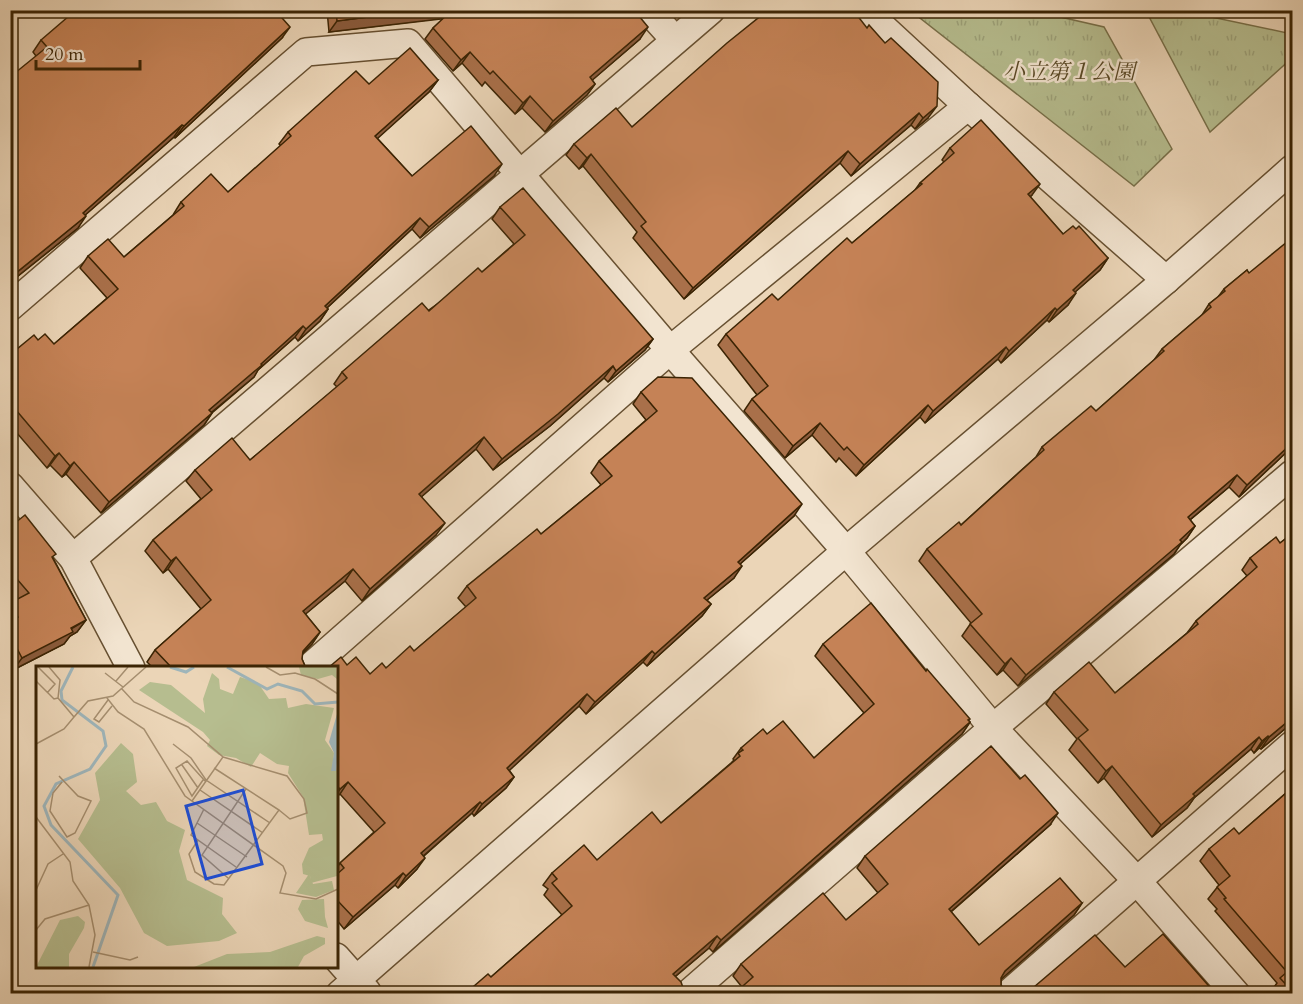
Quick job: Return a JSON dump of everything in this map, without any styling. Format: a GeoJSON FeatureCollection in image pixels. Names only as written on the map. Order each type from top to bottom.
{"type":"FeatureCollection","features":[{"type":"Feature","properties":{"kind":"street"},"geometry":{"type":"LineString","coordinates":[[648,10],[675,40]]}},
{"type":"Feature","properties":{"kind":"street"},"geometry":{"type":"LineString","coordinates":[[73,558],[711,10]]}},
{"type":"Feature","properties":{"kind":"street"},"geometry":{"type":"LineString","coordinates":[[864,10],[968,106],[1166,280]]}},
{"type":"Feature","properties":{"kind":"street"},"geometry":{"type":"LineString","coordinates":[[10,307],[306,52],[408,43],[669,350],[846,551],[993,728],[1137,881],[1236,993]]}},
{"type":"Feature","properties":{"kind":"street"},"geometry":{"type":"LineString","coordinates":[[311,666],[669,350],[968,106]]}},
{"type":"Feature","properties":{"kind":"street"},"geometry":{"type":"LineString","coordinates":[[338,960],[355,989],[846,551],[1166,280],[1293,169]]}},
{"type":"Feature","properties":{"kind":"street"},"geometry":{"type":"LineString","coordinates":[[688,993],[993,728],[1293,474]]}},
{"type":"Feature","properties":{"kind":"street"},"geometry":{"type":"LineString","coordinates":[[10,486],[73,558],[131,666]]}},
{"type":"Feature","properties":{"kind":"street"},"geometry":{"type":"LineString","coordinates":[[1008,993],[1293,745]]}},
{"type":"Feature","properties":{"kind":"green space","name":"小立第１公園"},"geometry":{"type":"Polygon","coordinates":[[[911,11],[1034,11],[1104,27],[1172,149],[1134,186],[911,11]]]}},
{"type":"Feature","properties":{"kind":"green space","name":"小立第１公園"},"geometry":{"type":"Polygon","coordinates":[[[1146,11],[1183,11],[1292,34],[1292,58],[1210,132],[1146,11]]]}},
{"type":"Feature","properties":{"kind":"building"},"geometry":{"type":"Polygon","coordinates":[[[76,10],[275,10],[290,27],[184,126],[182,125],[83,213],[86,216],[10,280],[10,77],[47,47],[41,40],[76,10]]]}},
{"type":"Feature","properties":{"kind":"building"},"geometry":{"type":"Polygon","coordinates":[[[336,10],[423,10],[337,21],[336,10]]]}},
{"type":"Feature","properties":{"kind":"building"},"geometry":{"type":"Polygon","coordinates":[[[452,10],[634,10],[648,27],[590,77],[595,84],[553,121],[530,96],[523,103],[493,71],[490,74],[470,52],[461,60],[433,28],[452,10]]]}},
{"type":"Feature","properties":{"kind":"building"},"geometry":{"type":"Polygon","coordinates":[[[768,10],[848,10],[849,12],[853,10],[867,28],[869,25],[885,43],[891,38],[938,82],[937,106],[923,118],[919,113],[860,164],[848,151],[693,288],[641,226],[646,222],[591,154],[587,158],[574,144],[616,108],[632,127],[768,10]]]}},
{"type":"Feature","properties":{"kind":"building"},"geometry":{"type":"Polygon","coordinates":[[[410,48],[438,80],[375,136],[412,176],[471,126],[502,164],[429,227],[420,218],[325,306],[328,309],[306,329],[303,326],[209,410],[212,413],[109,502],[74,462],[70,466],[59,453],[55,456],[10,403],[10,352],[12,353],[34,335],[38,340],[45,334],[54,344],[118,289],[88,256],[108,239],[124,257],[184,206],[181,202],[211,174],[228,192],[291,136],[288,132],[356,71],[369,84],[410,48]]]}},
{"type":"Feature","properties":{"kind":"building"},"geometry":{"type":"Polygon","coordinates":[[[981,120],[1040,184],[1028,194],[1063,234],[1073,226],[1076,229],[1079,226],[1108,258],[1073,290],[1076,293],[1057,310],[1055,308],[1009,351],[1006,347],[933,411],[928,405],[864,465],[847,447],[844,450],[820,423],[793,446],[752,399],[768,386],[726,334],[772,294],[778,300],[847,238],[852,243],[922,184],[920,183],[954,153],[950,148],[981,120]]]}},
{"type":"Feature","properties":{"kind":"building"},"geometry":{"type":"Polygon","coordinates":[[[523,188],[653,339],[616,371],[613,366],[502,459],[484,437],[419,494],[445,523],[370,589],[353,569],[303,611],[320,632],[303,651],[302,659],[305,666],[170,666],[155,650],[211,600],[176,557],[171,561],[153,540],[212,490],[195,470],[232,438],[250,460],[347,378],[342,372],[422,303],[429,311],[478,268],[482,272],[525,235],[500,207],[523,188]]]}},
{"type":"Feature","properties":{"kind":"building"},"geometry":{"type":"Polygon","coordinates":[[[1293,237],[1293,442],[1247,485],[1237,475],[1188,517],[1195,526],[1180,540],[1182,542],[1026,675],[1011,658],[1005,664],[970,624],[982,614],[927,549],[959,522],[961,525],[1044,450],[1042,447],[1091,406],[1096,411],[1211,307],[1209,304],[1225,291],[1224,289],[1247,270],[1249,273],[1293,237]]]}},
{"type":"Feature","properties":{"kind":"building"},"geometry":{"type":"Polygon","coordinates":[[[658,377],[692,378],[802,504],[738,562],[742,566],[704,598],[711,604],[655,654],[652,651],[595,702],[587,694],[507,768],[514,777],[482,804],[480,802],[421,853],[425,858],[406,876],[403,873],[353,917],[338,901],[338,873],[344,868],[340,863],[385,823],[348,782],[340,789],[338,787],[338,666],[330,666],[341,657],[347,665],[356,657],[370,674],[382,663],[386,668],[410,646],[414,651],[476,598],[467,586],[537,529],[541,534],[612,476],[599,461],[657,411],[641,392],[658,377]]]}},
{"type":"Feature","properties":{"kind":"building"},"geometry":{"type":"Polygon","coordinates":[[[25,515],[56,554],[52,557],[86,620],[71,628],[73,632],[22,658],[10,635],[10,620],[18,617],[10,603],[29,593],[10,571],[10,527],[25,515]]]}},
{"type":"Feature","properties":{"kind":"building"},"geometry":{"type":"Polygon","coordinates":[[[1293,533],[1293,717],[1269,737],[1262,741],[1259,737],[1161,825],[1112,766],[1106,771],[1078,738],[1088,730],[1054,692],[1089,662],[1115,693],[1198,624],[1196,621],[1257,567],[1250,558],[1276,537],[1280,543],[1293,533]]]}},
{"type":"Feature","properties":{"kind":"building"},"geometry":{"type":"Polygon","coordinates":[[[871,603],[926,671],[927,669],[970,719],[968,720],[970,722],[721,940],[717,936],[673,974],[681,982],[685,993],[466,993],[488,974],[491,977],[572,906],[552,883],[557,879],[552,873],[584,845],[597,860],[652,812],[661,823],[740,756],[738,753],[743,750],[741,748],[763,729],[767,734],[783,721],[814,758],[874,704],[823,644],[871,603]]]}},
{"type":"Feature","properties":{"kind":"building"},"geometry":{"type":"Polygon","coordinates":[[[991,746],[1020,779],[1025,775],[1058,813],[949,909],[979,945],[1060,878],[1082,903],[1005,971],[1001,978],[1001,985],[1006,993],[735,993],[753,977],[741,964],[823,893],[846,920],[888,884],[865,856],[991,746]]]}},
{"type":"Feature","properties":{"kind":"building"},"geometry":{"type":"Polygon","coordinates":[[[1293,787],[1293,992],[1280,978],[1287,972],[1224,899],[1226,898],[1217,887],[1230,876],[1209,849],[1234,828],[1239,834],[1293,787]]]}},
{"type":"Feature","properties":{"kind":"building"},"geometry":{"type":"Polygon","coordinates":[[[1163,934],[1215,993],[1027,993],[1095,935],[1125,967],[1163,934]]]}}]}
